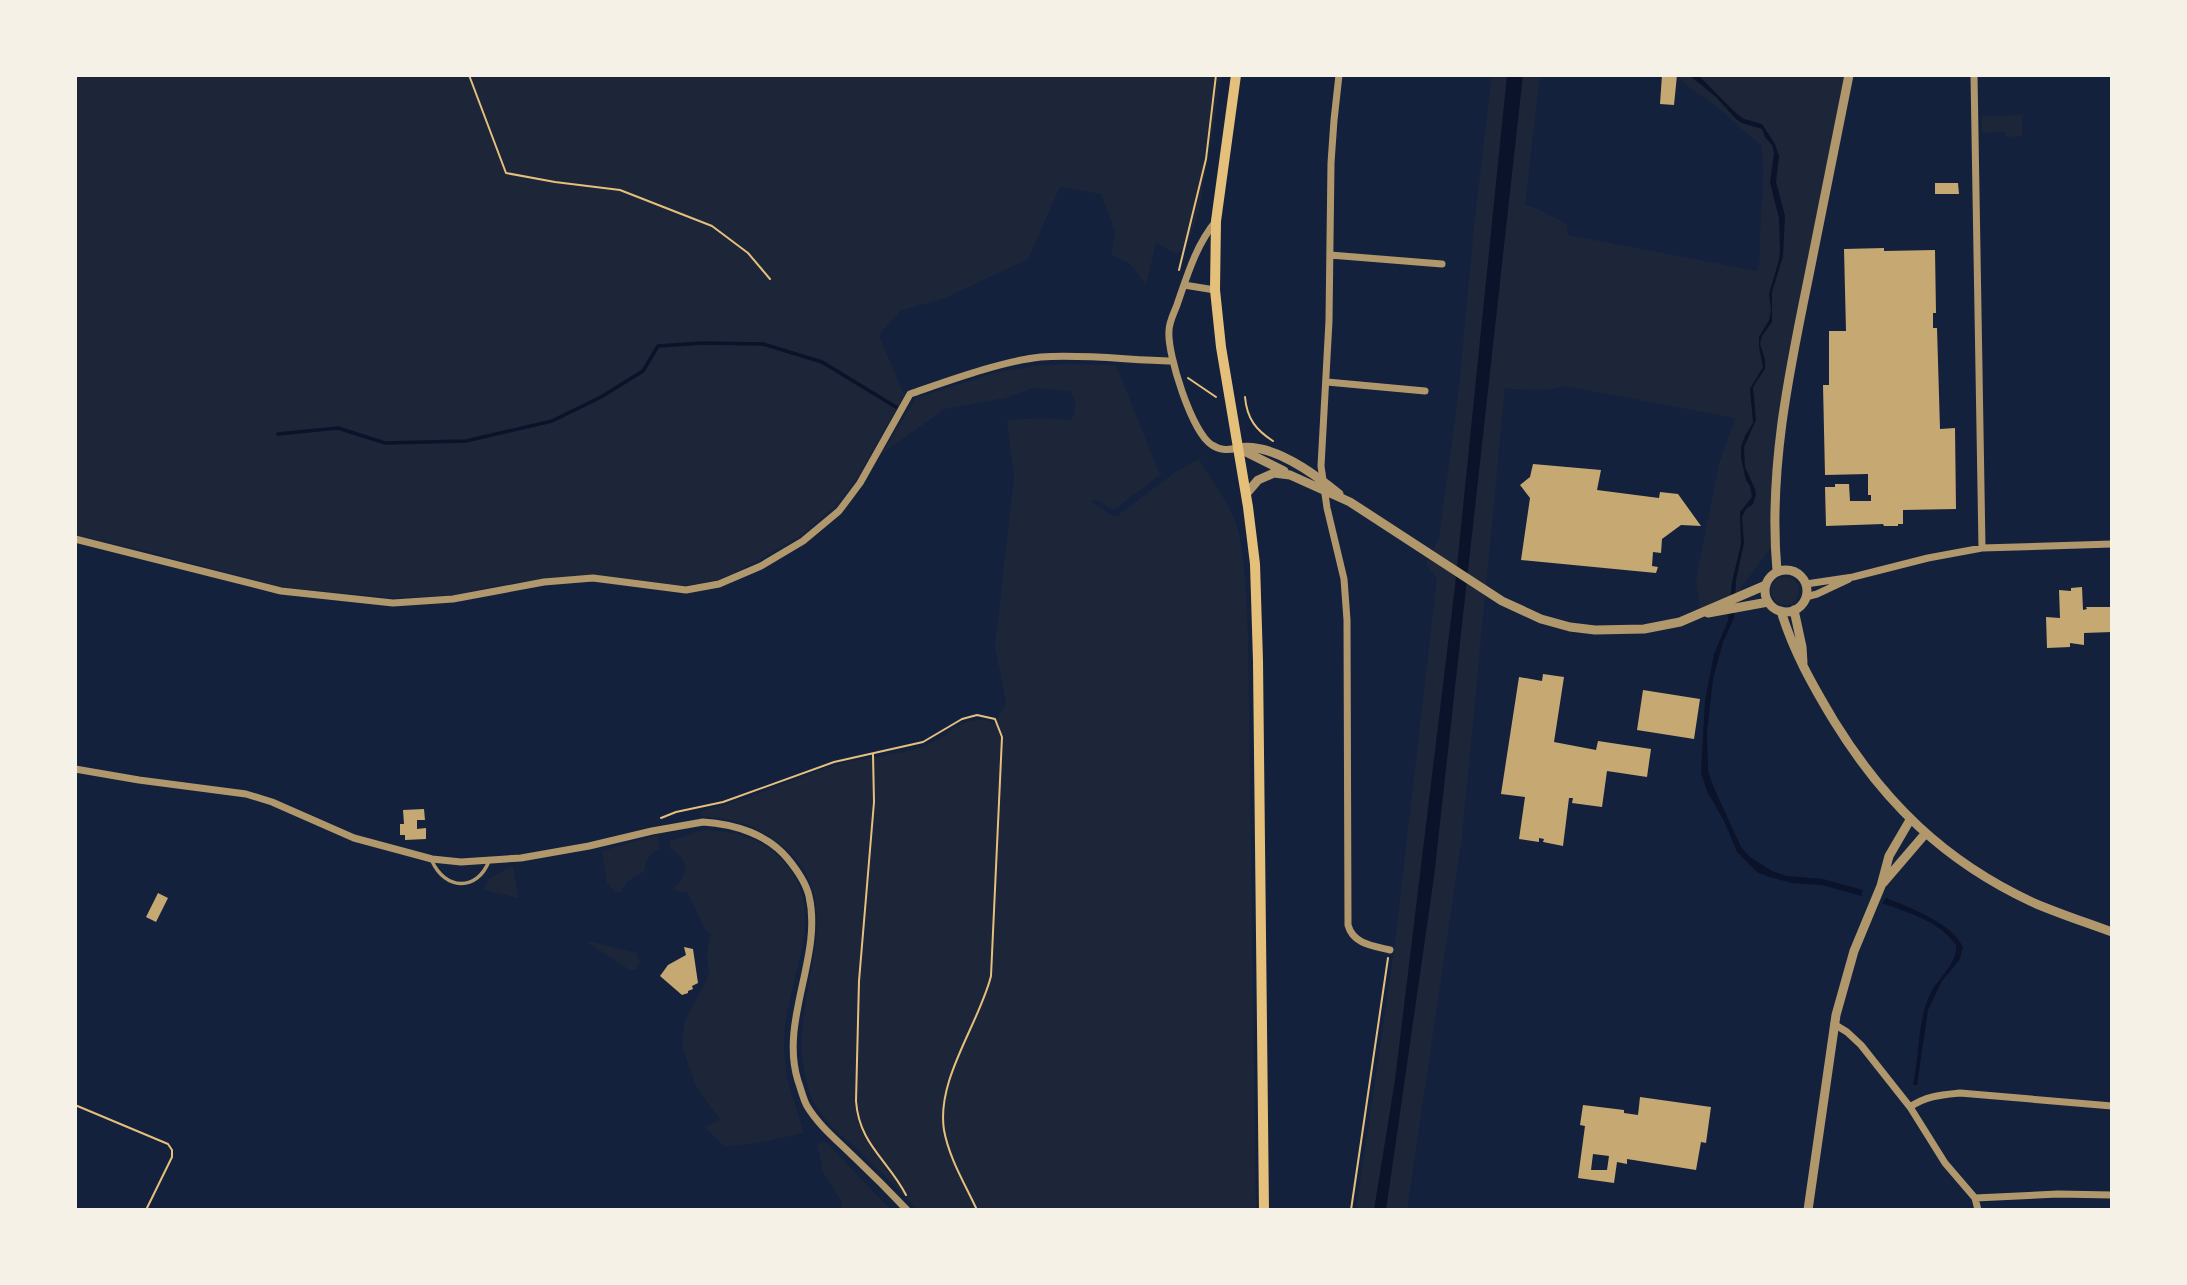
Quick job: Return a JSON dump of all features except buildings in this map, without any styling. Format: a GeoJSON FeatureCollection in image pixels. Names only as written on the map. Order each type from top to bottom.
{"type":"FeatureCollection","features":[{"type":"Feature","properties":{"kind":"main road"},"geometry":{"type":"LineString","coordinates":[[1237,75],[1216,221],[1215,290],[1221,347],[1255,564],[1264,1210]]}},
{"type":"Feature","properties":{"kind":"street"},"geometry":{"type":"LineString","coordinates":[[1339,75],[1331,163],[1326,382],[1321,466],[1344,579],[1347,620],[1348,925],[1350,934],[1358,940],[1390,950]]}},
{"type":"Feature","properties":{"kind":"street"},"geometry":{"type":"LineString","coordinates":[[1777,571],[1775,487],[1781,423],[1849,75]]}},
{"type":"Feature","properties":{"kind":"street"},"geometry":{"type":"LineString","coordinates":[[1973,75],[1982,548]]}},
{"type":"Feature","properties":{"kind":"street"},"geometry":{"type":"LineString","coordinates":[[1216,221],[1203,238],[1168,332],[1172,361],[1185,398],[1204,438],[1210,444],[1223,450],[1248,446],[1274,453],[1489,592],[1523,611],[1570,627],[1595,630],[1644,629],[1768,602]]}},
{"type":"Feature","properties":{"kind":"street"},"geometry":{"type":"LineString","coordinates":[[1330,256],[1442,264]]}},
{"type":"Feature","properties":{"kind":"street"},"geometry":{"type":"LineString","coordinates":[[1184,285],[1215,290]]}},
{"type":"Feature","properties":{"kind":"street"},"geometry":{"type":"LineString","coordinates":[[75,539],[281,592],[393,603],[453,599],[544,582],[593,578],[686,590],[719,584],[761,566],[803,541],[839,511],[860,483],[910,394],[992,368],[1038,357],[1076,356],[1172,361]]}},
{"type":"Feature","properties":{"kind":"street"},"geometry":{"type":"LineString","coordinates":[[1326,382],[1425,391]]}},
{"type":"Feature","properties":{"kind":"street"},"geometry":{"type":"LineString","coordinates":[[1238,448],[1290,475]]}},
{"type":"Feature","properties":{"kind":"street"},"geometry":{"type":"LineString","coordinates":[[1246,494],[1258,480],[1274,472],[1324,486]]}},
{"type":"Feature","properties":{"kind":"street"},"geometry":{"type":"LineString","coordinates":[[1806,584],[1853,577],[1982,548],[2112,544]]}},
{"type":"Feature","properties":{"kind":"street"},"geometry":{"type":"LineString","coordinates":[[1788,614],[1802,604],[1806,597],[1806,584],[1796,573],[1777,571],[1768,579],[1766,585],[1765,596],[1768,602],[1788,614],[1803,664],[1855,754],[1910,820],[1967,865],[2032,901],[2112,932]]}},
{"type":"Feature","properties":{"kind":"street"},"geometry":{"type":"LineString","coordinates":[[1806,597],[1853,577]]}},
{"type":"Feature","properties":{"kind":"street"},"geometry":{"type":"LineString","coordinates":[[1701,615],[1766,585]]}},
{"type":"Feature","properties":{"kind":"street"},"geometry":{"type":"LineString","coordinates":[[75,769],[246,794],[272,802],[354,838],[432,859],[461,862],[513,859],[703,822],[731,825],[771,843],[784,854],[804,883],[809,896],[810,939],[793,1035],[797,1078],[806,1105],[825,1129],[908,1206]]}},
{"type":"Feature","properties":{"kind":"street"},"geometry":{"type":"LineString","coordinates":[[1808,1210],[1834,1024],[1854,951],[1881,886],[1889,856],[1910,820]]}},
{"type":"Feature","properties":{"kind":"street"},"geometry":{"type":"LineString","coordinates":[[1881,886],[1925,834]]}},
{"type":"Feature","properties":{"kind":"street"},"geometry":{"type":"LineString","coordinates":[[1834,1024],[1861,1045],[1910,1107],[1945,1163],[1975,1198],[1978,1210]]}},
{"type":"Feature","properties":{"kind":"street"},"geometry":{"type":"LineString","coordinates":[[1910,1107],[1921,1099],[1959,1093],[2112,1106]]}},
{"type":"Feature","properties":{"kind":"street"},"geometry":{"type":"LineString","coordinates":[[1975,1198],[2058,1194],[2112,1195]]}},
{"type":"Feature","properties":{"kind":"lane"},"geometry":{"type":"LineString","coordinates":[[432,859],[439,872],[458,884],[479,878],[485,872],[489,861]]}},
{"type":"Feature","properties":{"kind":"path"},"geometry":{"type":"LineString","coordinates":[[470,75],[506,173],[620,191],[712,226],[748,253],[770,279]]}},
{"type":"Feature","properties":{"kind":"path"},"geometry":{"type":"LineString","coordinates":[[1179,269],[1206,159],[1216,75]]}},
{"type":"Feature","properties":{"kind":"path"},"geometry":{"type":"LineString","coordinates":[[1175,371],[1216,397]]}},
{"type":"Feature","properties":{"kind":"path"},"geometry":{"type":"LineString","coordinates":[[1245,397],[1248,415],[1255,428],[1276,443]]}},
{"type":"Feature","properties":{"kind":"path"},"geometry":{"type":"LineString","coordinates":[[652,831],[662,816],[723,802],[834,762],[923,742],[962,719],[977,715],[995,719],[1002,737],[991,976],[951,1075],[944,1109],[944,1127],[949,1149],[977,1210]]}},
{"type":"Feature","properties":{"kind":"path"},"geometry":{"type":"LineString","coordinates":[[873,753],[874,802],[859,981],[857,1117],[863,1135],[905,1193],[908,1206]]}},
{"type":"Feature","properties":{"kind":"path"},"geometry":{"type":"LineString","coordinates":[[1351,1210],[1390,950]]}},
{"type":"Feature","properties":{"kind":"path"},"geometry":{"type":"LineString","coordinates":[[75,1105],[168,1144],[172,1157],[146,1210]]}},
{"type":"Feature","properties":{"kind":"shaded area"},"geometry":{"type":"Polygon","coordinates":[[[75,75],[1222,75],[1199,211],[1187,245],[1177,254],[1156,243],[1146,285],[1130,264],[1111,255],[1115,231],[1101,194],[1060,187],[1028,259],[945,298],[900,311],[879,335],[904,395],[856,480],[837,505],[802,535],[719,580],[685,586],[592,575],[512,583],[453,595],[393,598],[281,587],[75,535],[75,75]]]}},
{"type":"Feature","properties":{"kind":"shaded area"},"geometry":{"type":"Polygon","coordinates":[[[1492,75],[1540,75],[1525,205],[1567,224],[1568,235],[1757,271],[1763,178],[1761,145],[1716,106],[1687,86],[1678,75],[1849,75],[1788,383],[1776,541],[1740,589],[1737,605],[1701,615],[1696,580],[1719,464],[1735,418],[1565,386],[1543,390],[1505,388],[1462,837],[1407,1210],[1356,1210],[1394,951],[1437,578],[1426,564],[1439,538],[1458,396],[1492,75]]]}},
{"type":"Feature","properties":{"kind":"shaded area"},"geometry":{"type":"Polygon","coordinates":[[[1507,75],[1523,75],[1434,877],[1386,1210],[1374,1210],[1395,1080],[1455,586],[1507,75]]]}},
{"type":"Feature","properties":{"kind":"shaded area"},"geometry":{"type":"Polygon","coordinates":[[[1689,75],[1698,75],[1744,119],[1762,124],[1779,156],[1776,182],[1785,216],[1783,256],[1772,292],[1772,322],[1760,344],[1765,369],[1753,387],[1756,420],[1744,447],[1745,467],[1756,494],[1753,504],[1746,509],[1742,517],[1744,543],[1736,580],[1734,618],[1723,642],[1713,679],[1707,732],[1708,771],[1741,847],[1750,857],[1772,871],[1787,876],[1823,879],[1863,890],[1861,896],[1822,885],[1792,883],[1757,872],[1737,852],[1701,773],[1705,701],[1714,654],[1728,621],[1732,582],[1741,544],[1740,512],[1752,497],[1741,458],[1741,447],[1753,423],[1750,389],[1763,367],[1759,337],[1769,320],[1769,294],[1780,249],[1779,218],[1770,182],[1774,153],[1772,145],[1762,129],[1736,119],[1716,97],[1689,75]]]}},
{"type":"Feature","properties":{"kind":"shaded area"},"geometry":{"type":"Polygon","coordinates":[[[2022,115],[2022,136],[2005,137],[2005,132],[1982,133],[1982,116],[2022,115]]]}},
{"type":"Feature","properties":{"kind":"shaded area"},"geometry":{"type":"Polygon","coordinates":[[[1040,365],[1116,365],[1160,475],[1115,509],[1097,500],[1090,501],[1117,516],[1177,471],[1199,459],[1229,509],[1240,541],[1245,574],[1248,635],[1256,1210],[918,1210],[829,1124],[810,1094],[802,1050],[803,1020],[817,929],[815,900],[806,873],[777,841],[757,829],[736,821],[700,816],[701,811],[734,802],[833,766],[922,747],[972,720],[995,723],[1006,703],[995,646],[1014,477],[1007,420],[1072,420],[1076,403],[1070,391],[1033,388],[1005,398],[945,409],[881,454],[916,398],[994,373],[1040,365]]]}},
{"type":"Feature","properties":{"kind":"shaded area"},"geometry":{"type":"Polygon","coordinates":[[[1785,577],[1795,581],[1799,591],[1795,601],[1785,605],[1775,601],[1771,591],[1775,581],[1785,577]]]}},
{"type":"Feature","properties":{"kind":"shaded area"},"geometry":{"type":"Polygon","coordinates":[[[704,830],[743,836],[770,849],[794,876],[803,897],[803,943],[784,1039],[788,1079],[803,1133],[725,1147],[705,1127],[720,1120],[695,1084],[682,1046],[684,1023],[709,975],[707,953],[710,933],[705,930],[688,893],[672,890],[682,879],[685,863],[670,849],[670,841],[704,830]]]}},
{"type":"Feature","properties":{"kind":"shaded area"},"geometry":{"type":"Polygon","coordinates":[[[657,835],[660,849],[649,857],[644,872],[630,879],[621,892],[615,892],[607,883],[602,851],[657,835]]]}},
{"type":"Feature","properties":{"kind":"shaded area"},"geometry":{"type":"Polygon","coordinates":[[[513,866],[518,898],[484,890],[488,879],[513,866]]]}},
{"type":"Feature","properties":{"kind":"shaded area"},"geometry":{"type":"Polygon","coordinates":[[[1886,898],[1940,923],[1963,947],[1960,959],[1942,981],[1928,1010],[1917,1085],[1913,1085],[1926,1003],[1954,958],[1956,945],[1932,924],[1882,903],[1886,898]]]}},
{"type":"Feature","properties":{"kind":"shaded area"},"geometry":{"type":"Polygon","coordinates":[[[587,941],[637,953],[640,962],[636,969],[630,970],[587,941]]]}},
{"type":"Feature","properties":{"kind":"shaded area"},"geometry":{"type":"Polygon","coordinates":[[[826,1142],[891,1210],[842,1210],[841,1201],[823,1172],[817,1144],[826,1142]]]}},
{"type":"Feature","properties":{"kind":"waterway"},"geometry":{"type":"LineString","coordinates":[[278,434],[338,428],[385,443],[466,441],[552,421],[601,397],[643,371],[658,346],[703,343],[763,344],[822,362],[896,407]]}}]}
